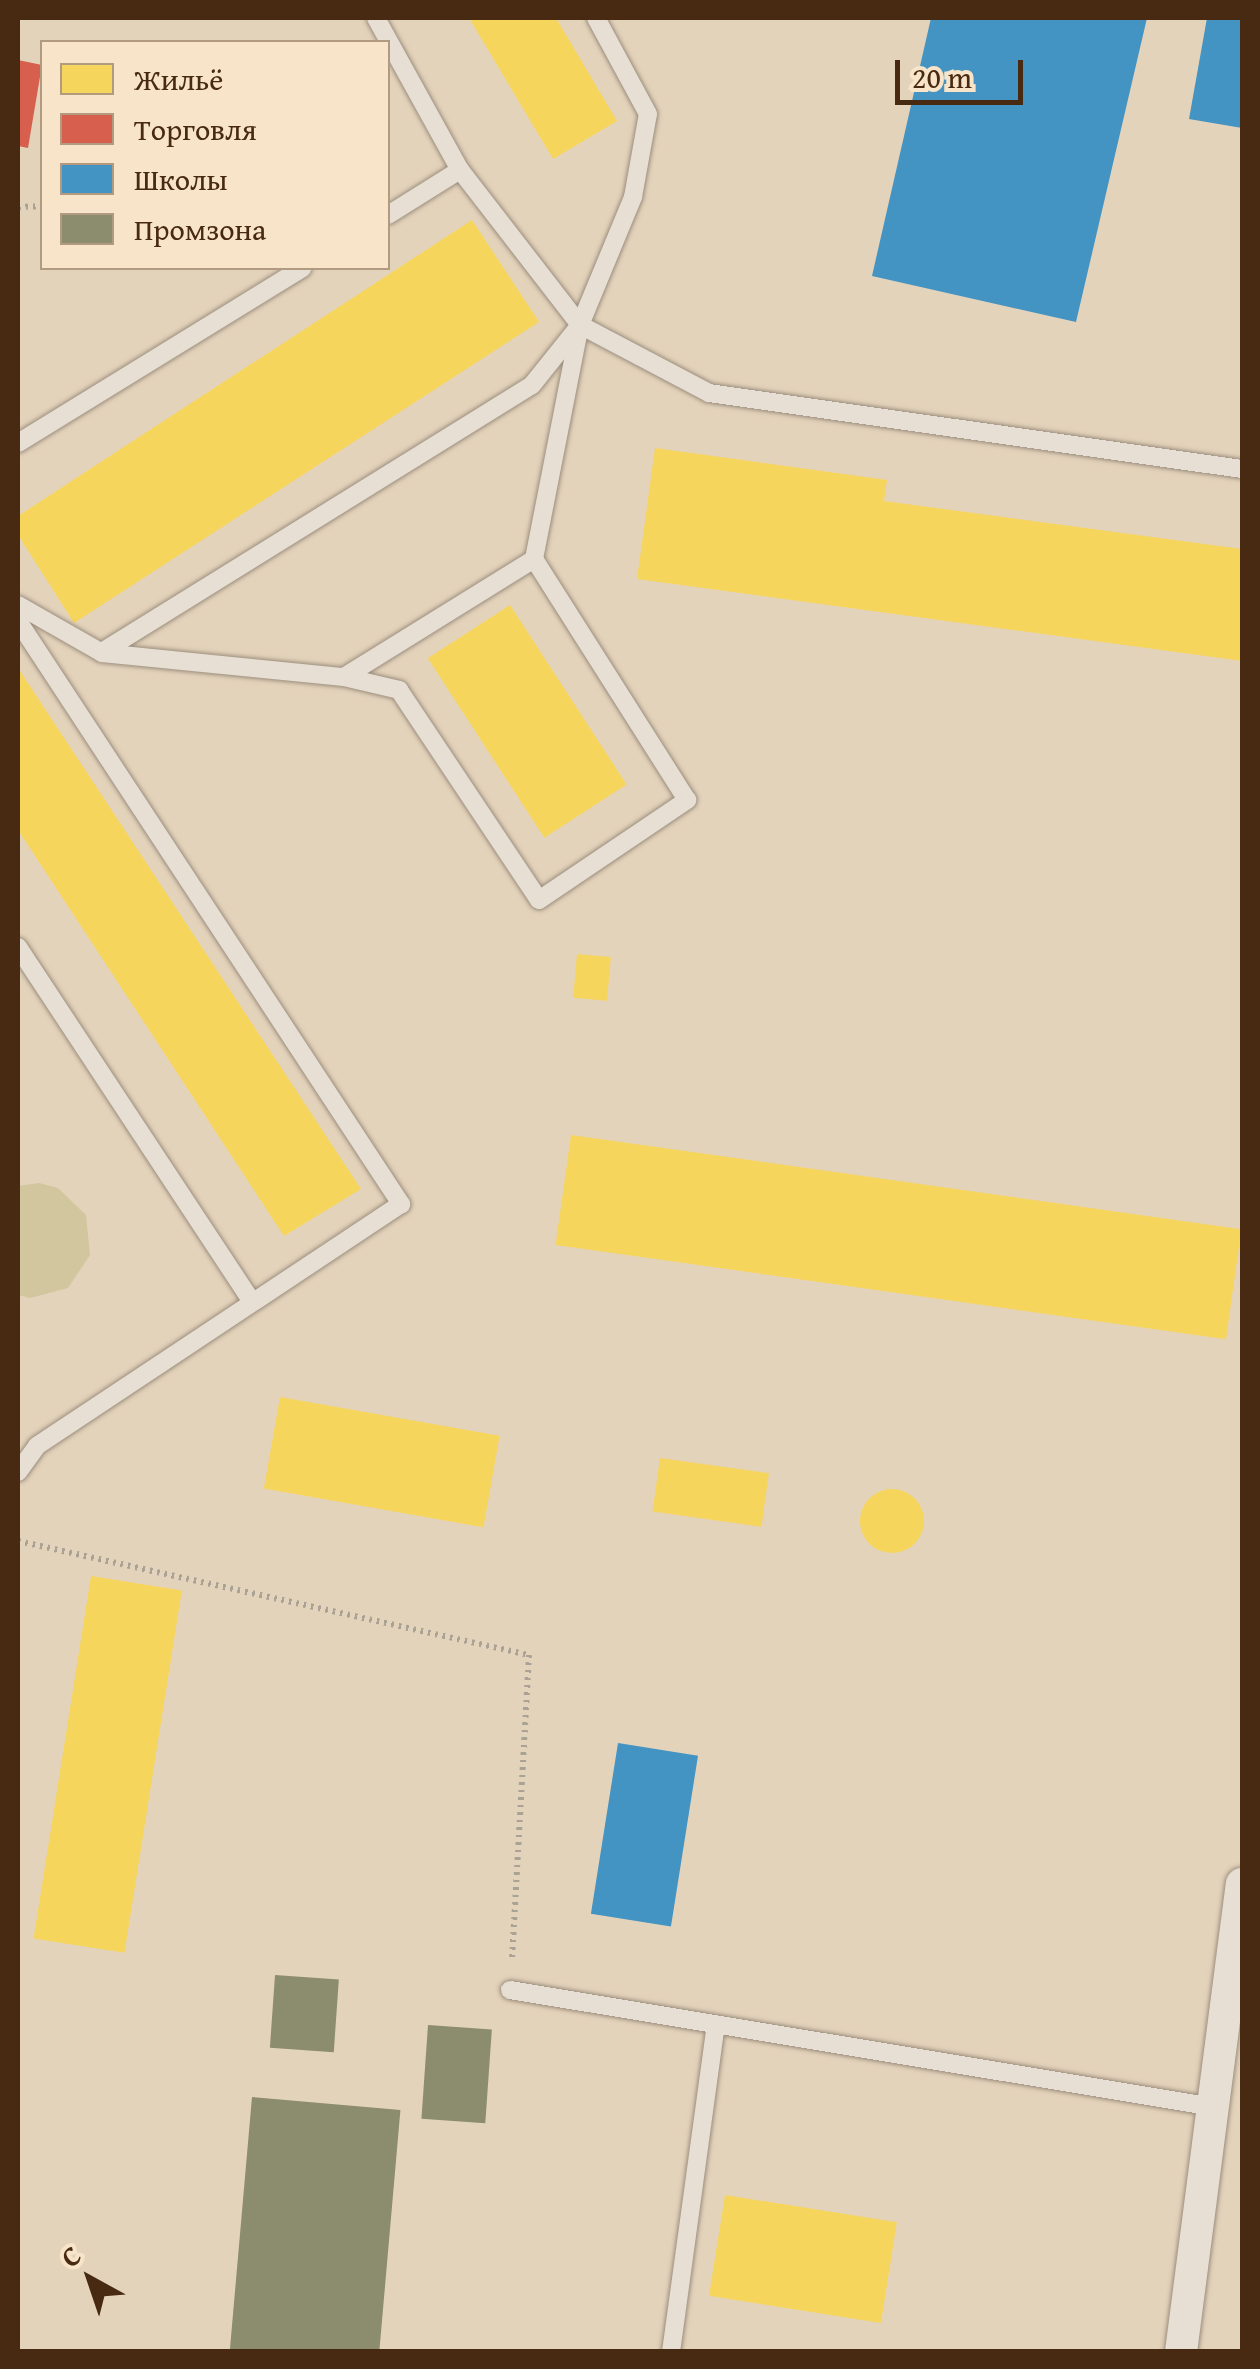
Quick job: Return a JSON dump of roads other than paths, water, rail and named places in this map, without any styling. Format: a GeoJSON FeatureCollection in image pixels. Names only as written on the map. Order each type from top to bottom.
{"type":"FeatureCollection","features":[{"type":"Feature","properties":{"kind":"street"},"geometry":{"type":"LineString","coordinates":[[1181,2352],[1242,1884]]}},
{"type":"Feature","properties":{"kind":"lane"},"geometry":{"type":"LineString","coordinates":[[376,18],[388,40]]}},
{"type":"Feature","properties":{"kind":"lane"},"geometry":{"type":"LineString","coordinates":[[18,605],[102,653],[344,677],[398,690],[539,900],[688,800],[534,558],[580,325],[633,197],[648,114],[596,18]]}},
{"type":"Feature","properties":{"kind":"lane"},"geometry":{"type":"LineString","coordinates":[[390,43],[460,170],[580,325],[709,392],[1242,469]]}},
{"type":"Feature","properties":{"kind":"lane"},"geometry":{"type":"LineString","coordinates":[[390,214],[460,170]]}},
{"type":"Feature","properties":{"kind":"lane"},"geometry":{"type":"LineString","coordinates":[[18,443],[300,270]]}},
{"type":"Feature","properties":{"kind":"lane"},"geometry":{"type":"LineString","coordinates":[[102,653],[532,385],[580,325]]}},
{"type":"Feature","properties":{"kind":"lane"},"geometry":{"type":"LineString","coordinates":[[344,677],[534,558]]}},
{"type":"Feature","properties":{"kind":"lane"},"geometry":{"type":"LineString","coordinates":[[18,620],[401,1204],[38,1446],[18,1472]]}},
{"type":"Feature","properties":{"kind":"lane"},"geometry":{"type":"LineString","coordinates":[[18,947],[252,1302]]}},
{"type":"Feature","properties":{"kind":"lane"},"geometry":{"type":"LineString","coordinates":[[510,1990],[1214,2107]]}},
{"type":"Feature","properties":{"kind":"lane"},"geometry":{"type":"LineString","coordinates":[[671,2352],[716,2025]]}}]}
